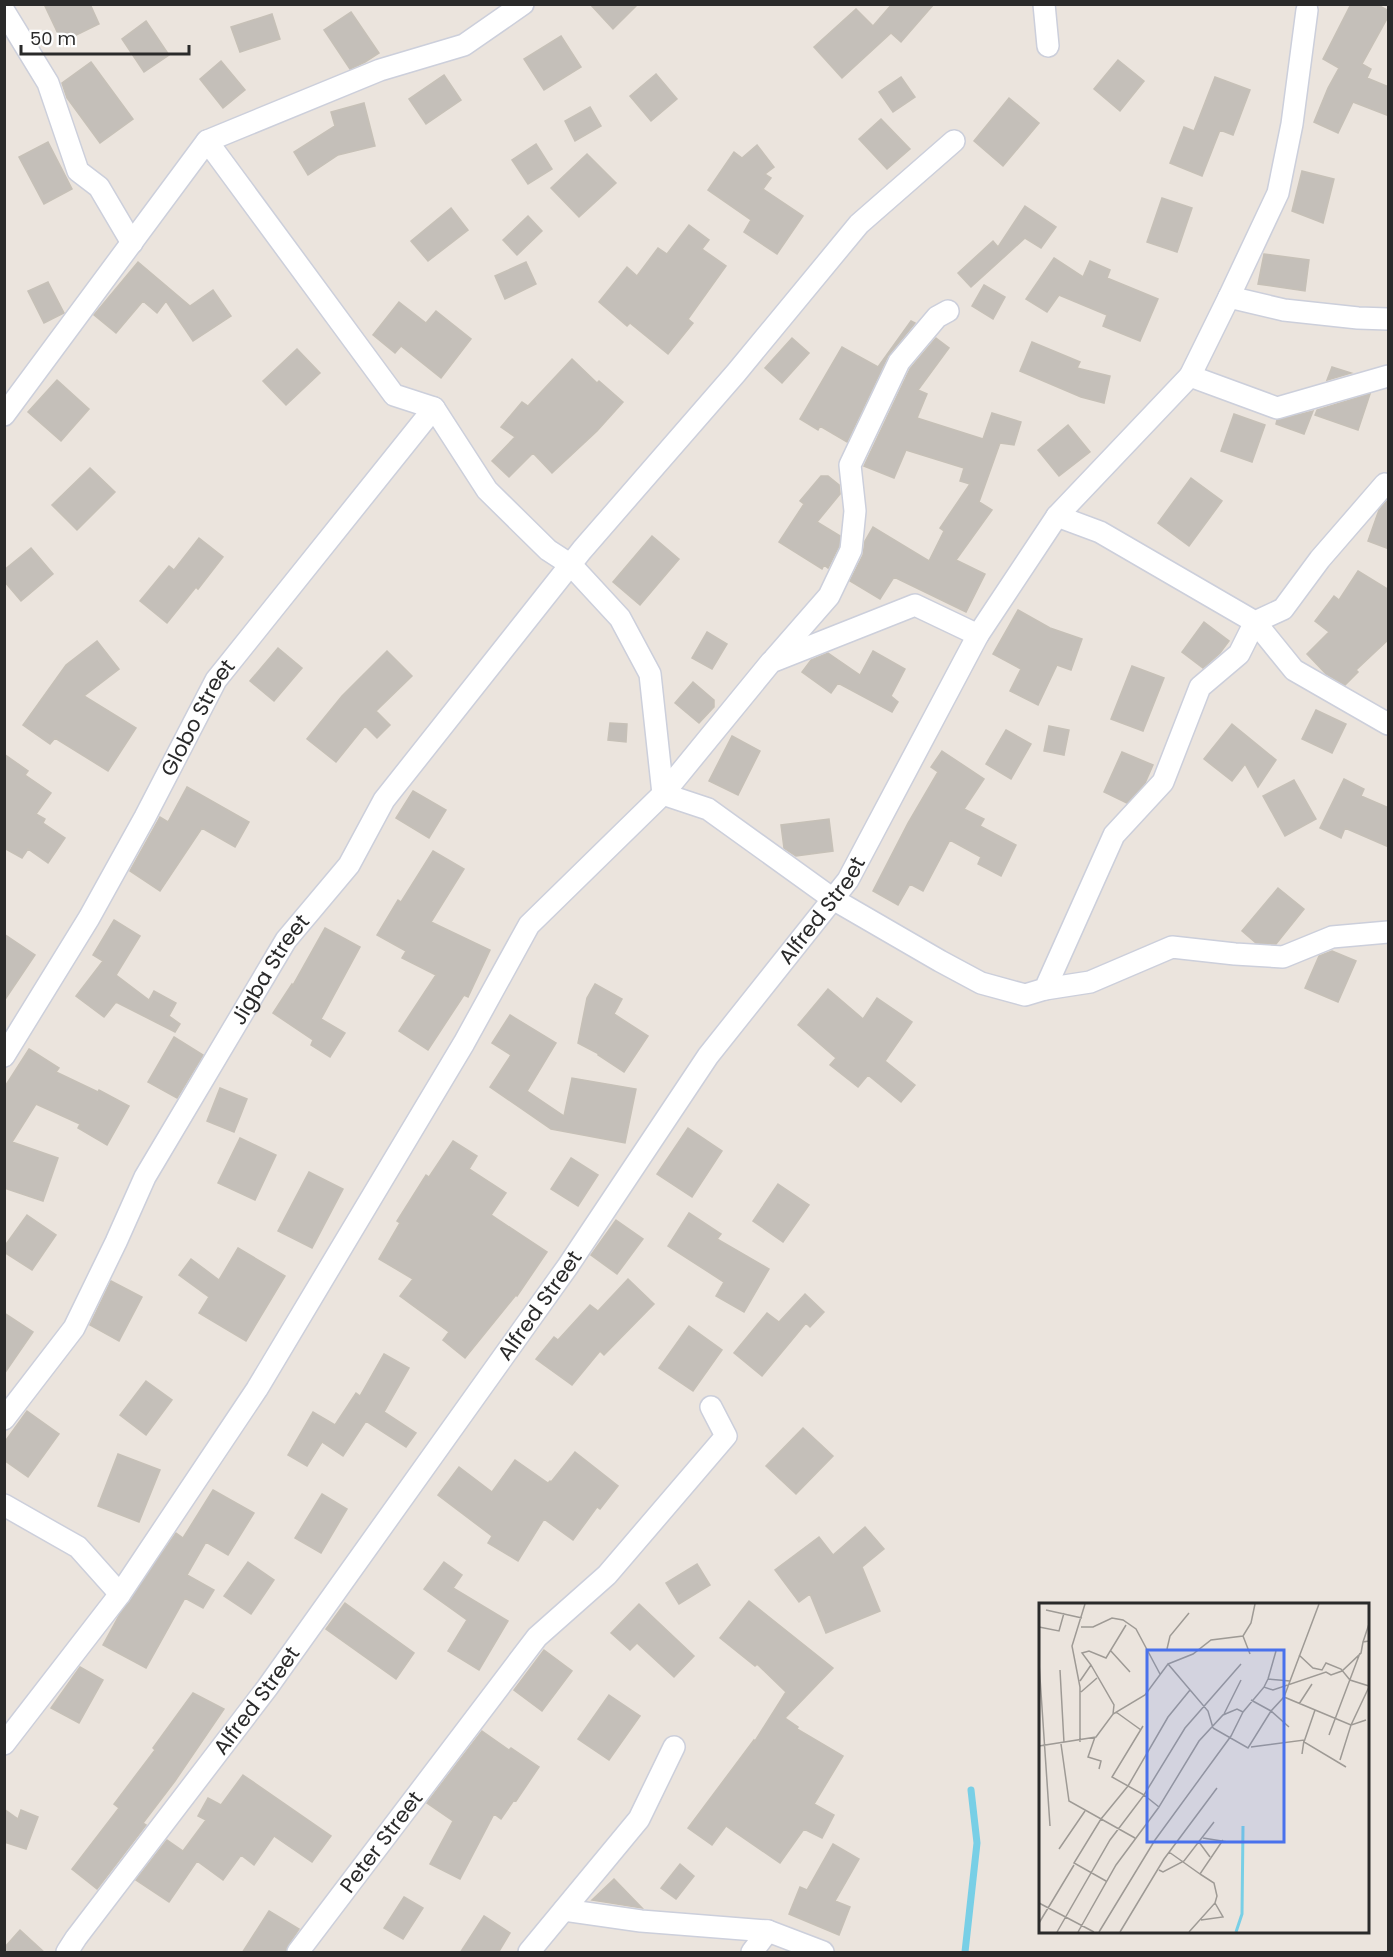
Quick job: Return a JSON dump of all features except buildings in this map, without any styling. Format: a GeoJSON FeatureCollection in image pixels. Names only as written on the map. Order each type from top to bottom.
{"type":"FeatureCollection","features":[{"type":"Feature","properties":{"kind":"street"},"geometry":{"type":"LineString","coordinates":[[4,415],[207,141],[380,70],[464,45],[523,4]]}},
{"type":"Feature","properties":{"kind":"street"},"geometry":{"type":"LineString","coordinates":[[1044,4],[1048,46]]}},
{"type":"Feature","properties":{"kind":"street","name":"Alfred Street"},"geometry":{"type":"LineString","coordinates":[[67,1953],[281,1669],[568,1266],[708,1056],[848,880],[978,635],[1058,516],[1190,376],[1278,193],[1292,124],[1307,10]]}},
{"type":"Feature","properties":{"kind":"street"},"geometry":{"type":"LineString","coordinates":[[4,11],[48,83],[78,171],[99,187],[132,243]]}},
{"type":"Feature","properties":{"kind":"street"},"geometry":{"type":"LineString","coordinates":[[207,141],[394,395],[434,408],[487,490],[548,550],[577,557],[620,618],[650,674],[663,794]]}},
{"type":"Feature","properties":{"kind":"street","name":"Jigba Street"},"geometry":{"type":"LineString","coordinates":[[4,1419],[74,1328],[116,1242],[144,1177],[286,940],[349,865],[384,800],[577,557],[736,373],[859,224],[954,141]]}},
{"type":"Feature","properties":{"kind":"street"},"geometry":{"type":"LineString","coordinates":[[1229,297],[1284,310],[1389,319]]}},
{"type":"Feature","properties":{"kind":"street"},"geometry":{"type":"LineString","coordinates":[[4,1744],[120,1594],[257,1389],[464,1043],[530,925],[663,794],[771,662],[829,596],[851,550],[855,511],[850,465],[899,362],[937,317],[948,311]]}},
{"type":"Feature","properties":{"kind":"street"},"geometry":{"type":"LineString","coordinates":[[1190,376],[1278,408],[1389,376]]}},
{"type":"Feature","properties":{"kind":"street","name":"Globo Street"},"geometry":{"type":"LineString","coordinates":[[4,1056],[89,918],[145,817],[216,680],[434,408]]}},
{"type":"Feature","properties":{"kind":"street"},"geometry":{"type":"LineString","coordinates":[[1045,989],[1114,835],[1163,782],[1200,687],[1239,654],[1255,622],[1283,609],[1320,559],[1387,481]]}},
{"type":"Feature","properties":{"kind":"street"},"geometry":{"type":"LineString","coordinates":[[1058,516],[1100,532],[1255,622],[1294,669],[1389,724]]}},
{"type":"Feature","properties":{"kind":"street"},"geometry":{"type":"LineString","coordinates":[[771,662],[915,605],[978,635]]}},
{"type":"Feature","properties":{"kind":"street"},"geometry":{"type":"LineString","coordinates":[[663,794],[708,809],[833,899],[939,961],[981,982],[1025,995],[1045,989],[1090,982],[1172,947],[1283,957],[1332,937],[1389,932]]}},
{"type":"Feature","properties":{"kind":"street","name":"Peter Street"},"geometry":{"type":"LineString","coordinates":[[298,1953],[537,1636],[607,1575],[726,1436],[711,1407]]}},
{"type":"Feature","properties":{"kind":"street"},"geometry":{"type":"LineString","coordinates":[[4,1505],[78,1547],[120,1594]]}},
{"type":"Feature","properties":{"kind":"street"},"geometry":{"type":"LineString","coordinates":[[531,1952],[639,1819],[674,1747]]}},
{"type":"Feature","properties":{"kind":"street"},"geometry":{"type":"LineString","coordinates":[[564,1910],[641,1921],[768,1931],[823,1952]]}},
{"type":"Feature","properties":{"kind":"street"},"geometry":{"type":"LineString","coordinates":[[752,1953],[768,1931]]}},
{"type":"Feature","properties":{"kind":"waterway"},"geometry":{"type":"LineString","coordinates":[[965,1952],[977,1843],[971,1790]]}}]}
